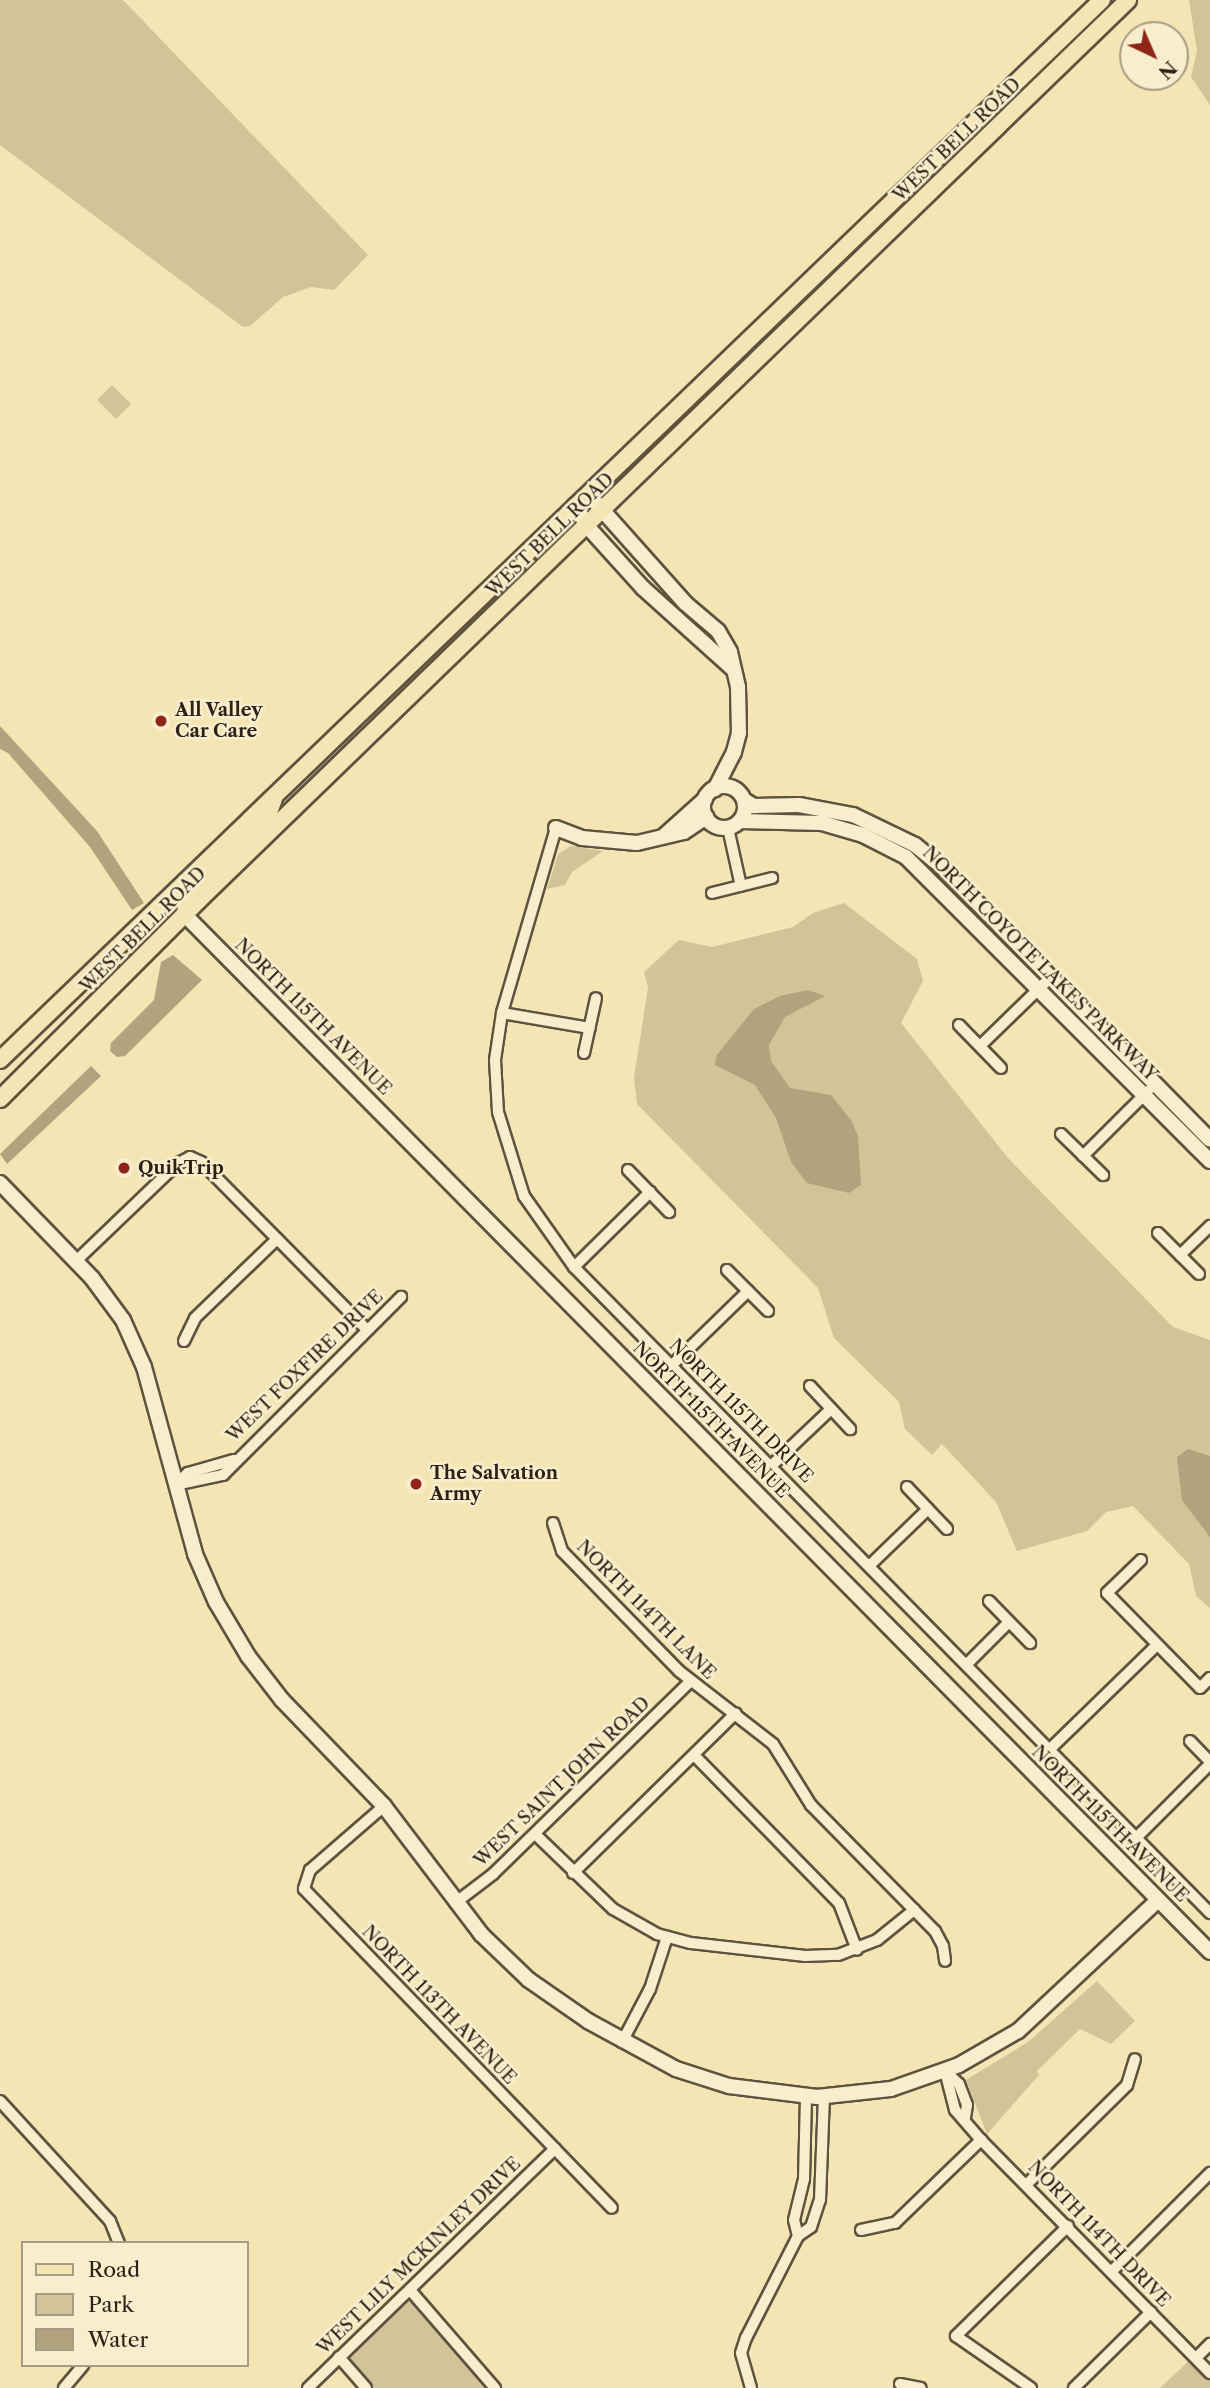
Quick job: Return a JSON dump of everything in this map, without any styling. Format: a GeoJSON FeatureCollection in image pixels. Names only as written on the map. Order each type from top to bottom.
{"type":"FeatureCollection","features":[{"type":"Feature","properties":{"kind":"main road","name":"WEST BELL ROAD"},"geometry":{"type":"LineString","coordinates":[[0,1060],[1101,0]]}},
{"type":"Feature","properties":{"kind":"main road","name":"WEST BELL ROAD"},"geometry":{"type":"LineString","coordinates":[[0,1099],[410,696],[1128,0]]}},
{"type":"Feature","properties":{"kind":"main road"},"geometry":{"type":"LineString","coordinates":[[410,696],[410,681],[458,634],[476,603]]}},
{"type":"Feature","properties":{"kind":"main road"},"geometry":{"type":"LineString","coordinates":[[306,798],[316,775],[364,728],[367,707]]}},
{"type":"Feature","properties":{"kind":"main road"},"geometry":{"type":"LineString","coordinates":[[186,915],[187,896],[267,818],[276,794]]}},
{"type":"Feature","properties":{"kind":"street"},"geometry":{"type":"LineString","coordinates":[[588,494],[685,603],[718,631],[730,652],[740,709],[732,788],[744,800],[734,824],[741,886]]}},
{"type":"Feature","properties":{"kind":"street"},"geometry":{"type":"LineString","coordinates":[[575,505],[587,526],[643,588],[733,669]]}},
{"type":"Feature","properties":{"kind":"street"},"geometry":{"type":"LineString","coordinates":[[661,838],[710,794],[734,752]]}},
{"type":"Feature","properties":{"kind":"street"},"geometry":{"type":"LineString","coordinates":[[710,794],[732,788]]}},
{"type":"Feature","properties":{"kind":"street"},"geometry":{"type":"LineString","coordinates":[[556,828],[582,838],[610,842],[661,838],[684,832],[706,817],[710,794]]}},
{"type":"Feature","properties":{"kind":"street","name":"NORTH COYOTE LAKES PARKWAY"},"geometry":{"type":"LineString","coordinates":[[744,800],[754,806],[825,808],[896,834],[940,865],[1045,983]]}},
{"type":"Feature","properties":{"kind":"street"},"geometry":{"type":"LineString","coordinates":[[706,817],[715,826],[734,824]]}},
{"type":"Feature","properties":{"kind":"street","name":"NORTH COYOTE LAKES PARKWAY"},"geometry":{"type":"LineString","coordinates":[[734,824],[822,823],[889,847],[930,876],[1045,983],[1150,1089],[1210,1140]]}},
{"type":"Feature","properties":{"kind":"street","name":"NORTH 115TH DRIVE"},"geometry":{"type":"LineString","coordinates":[[556,828],[502,1013],[495,1060],[498,1112],[509,1155],[524,1196],[573,1267],[1210,1913]]}},
{"type":"Feature","properties":{"kind":"street"},"geometry":{"type":"LineString","coordinates":[[712,893],[772,878]]}},
{"type":"Feature","properties":{"kind":"street","name":"NORTH 115TH AVENUE"},"geometry":{"type":"LineString","coordinates":[[186,915],[1210,1952]]}},
{"type":"Feature","properties":{"kind":"street"},"geometry":{"type":"LineString","coordinates":[[980,1046],[1045,983]]}},
{"type":"Feature","properties":{"kind":"street"},"geometry":{"type":"LineString","coordinates":[[584,1054],[596,998]]}},
{"type":"Feature","properties":{"kind":"street"},"geometry":{"type":"LineString","coordinates":[[502,1013],[590,1028]]}},
{"type":"Feature","properties":{"kind":"street"},"geometry":{"type":"LineString","coordinates":[[959,1025],[1001,1068]]}},
{"type":"Feature","properties":{"kind":"street"},"geometry":{"type":"LineString","coordinates":[[1083,1156],[1150,1089]]}},
{"type":"Feature","properties":{"kind":"street","name":"NORTH COYOTE LAKES PARKWAY"},"geometry":{"type":"LineString","coordinates":[[1150,1089],[1210,1161]]}},
{"type":"Feature","properties":{"kind":"street"},"geometry":{"type":"LineString","coordinates":[[1061,1134],[1103,1175]]}},
{"type":"Feature","properties":{"kind":"street"},"geometry":{"type":"LineString","coordinates":[[76,1261],[177,1164],[190,1157],[201,1162],[367,1330]]}},
{"type":"Feature","properties":{"kind":"street"},"geometry":{"type":"LineString","coordinates":[[628,1170],[669,1212]]}},
{"type":"Feature","properties":{"kind":"street"},"geometry":{"type":"LineString","coordinates":[[0,1183],[76,1261],[115,1307],[131,1335],[144,1367],[201,1570],[248,1656],[282,1700],[384,1806],[455,1903],[529,1980],[622,2042],[711,2082],[806,2097],[891,2089],[945,2071],[1028,2023],[1119,1940],[1158,1900]]}},
{"type":"Feature","properties":{"kind":"street"},"geometry":{"type":"LineString","coordinates":[[573,1267],[650,1192]]}},
{"type":"Feature","properties":{"kind":"street"},"geometry":{"type":"LineString","coordinates":[[1180,1255],[1210,1226]]}},
{"type":"Feature","properties":{"kind":"street"},"geometry":{"type":"LineString","coordinates":[[1158,1233],[1199,1274]]}},
{"type":"Feature","properties":{"kind":"street"},"geometry":{"type":"LineString","coordinates":[[184,1341],[195,1318],[277,1240]]}},
{"type":"Feature","properties":{"kind":"street"},"geometry":{"type":"LineString","coordinates":[[727,1270],[768,1311]]}},
{"type":"Feature","properties":{"kind":"street"},"geometry":{"type":"LineString","coordinates":[[672,1366],[748,1291]]}},
{"type":"Feature","properties":{"kind":"street","name":"WEST FOXFIRE DRIVE"},"geometry":{"type":"LineString","coordinates":[[175,1485],[223,1475],[234,1460],[401,1297]]}},
{"type":"Feature","properties":{"kind":"street"},"geometry":{"type":"LineString","coordinates":[[810,1386],[850,1429]]}},
{"type":"Feature","properties":{"kind":"street"},"geometry":{"type":"LineString","coordinates":[[771,1466],[831,1409]]}},
{"type":"Feature","properties":{"kind":"street"},"geometry":{"type":"LineString","coordinates":[[907,1487],[947,1529]]}},
{"type":"Feature","properties":{"kind":"street"},"geometry":{"type":"LineString","coordinates":[[869,1566],[928,1509]]}},
{"type":"Feature","properties":{"kind":"street","name":"NORTH 114TH LANE"},"geometry":{"type":"LineString","coordinates":[[553,1523],[562,1551],[690,1682],[736,1713],[773,1744],[811,1805],[940,1938],[945,1961]]}},
{"type":"Feature","properties":{"kind":"street"},"geometry":{"type":"LineString","coordinates":[[1141,1560],[1107,1593],[1200,1688],[1210,1678]]}},
{"type":"Feature","properties":{"kind":"street"},"geometry":{"type":"LineString","coordinates":[[989,1601],[1030,1643]]}},
{"type":"Feature","properties":{"kind":"street"},"geometry":{"type":"LineString","coordinates":[[967,1664],[1009,1622]]}},
{"type":"Feature","properties":{"kind":"street"},"geometry":{"type":"LineString","coordinates":[[1051,1749],[1157,1644]]}},
{"type":"Feature","properties":{"kind":"street","name":"WEST SAINT JOHN ROAD"},"geometry":{"type":"LineString","coordinates":[[455,1903],[535,1834],[690,1682]]}},
{"type":"Feature","properties":{"kind":"street"},"geometry":{"type":"LineString","coordinates":[[573,1873],[736,1713]]}},
{"type":"Feature","properties":{"kind":"street"},"geometry":{"type":"LineString","coordinates":[[1136,1838],[1210,1763],[1190,1741]]}},
{"type":"Feature","properties":{"kind":"street"},"geometry":{"type":"LineString","coordinates":[[694,1755],[839,1903],[857,1950]]}},
{"type":"Feature","properties":{"kind":"street","name":"NORTH 113TH AVENUE"},"geometry":{"type":"LineString","coordinates":[[384,1806],[327,1853],[302,1884],[310,1898],[612,2208]]}},
{"type":"Feature","properties":{"kind":"street"},"geometry":{"type":"LineString","coordinates":[[535,1834],[613,1909],[667,1937],[805,1956],[857,1950],[886,1935],[914,1910]]}},
{"type":"Feature","properties":{"kind":"street"},"geometry":{"type":"LineString","coordinates":[[622,2042],[650,1989],[667,1937]]}},
{"type":"Feature","properties":{"kind":"street"},"geometry":{"type":"LineString","coordinates":[[1027,2184],[1127,2085],[1135,2059]]}},
{"type":"Feature","properties":{"kind":"street","name":"NORTH 114TH DRIVE"},"geometry":{"type":"LineString","coordinates":[[945,2071],[955,2110],[981,2140],[1210,2372]]}},
{"type":"Feature","properties":{"kind":"street"},"geometry":{"type":"LineString","coordinates":[[797,2236],[794,2220],[804,2179],[806,2097]]}},
{"type":"Feature","properties":{"kind":"street"},"geometry":{"type":"LineString","coordinates":[[751,2388],[741,2353],[746,2338],[797,2236],[811,2227],[823,2185],[824,2097]]}},
{"type":"Feature","properties":{"kind":"street"},"geometry":{"type":"LineString","coordinates":[[0,2101],[110,2221],[118,2241]]}},
{"type":"Feature","properties":{"kind":"street"},"geometry":{"type":"LineString","coordinates":[[861,2230],[895,2223],[981,2140]]}},
{"type":"Feature","properties":{"kind":"street","name":"WEST LILY MCKINLEY DRIVE"},"geometry":{"type":"LineString","coordinates":[[308,2388],[555,2149]]}},
{"type":"Feature","properties":{"kind":"street"},"geometry":{"type":"LineString","coordinates":[[1112,2271],[1210,2173]]}},
{"type":"Feature","properties":{"kind":"street"},"geometry":{"type":"LineString","coordinates":[[1031,2388],[956,2336],[1068,2226]]}},
{"type":"Feature","properties":{"kind":"street"},"geometry":{"type":"LineString","coordinates":[[410,2290],[495,2388]]}},
{"type":"Feature","properties":{"kind":"street"},"geometry":{"type":"LineString","coordinates":[[1074,2388],[1151,2312]]}},
{"type":"Feature","properties":{"kind":"street"},"geometry":{"type":"LineString","coordinates":[[1196,2358],[1210,2344]]}},
{"type":"Feature","properties":{"kind":"street"},"geometry":{"type":"LineString","coordinates":[[339,2357],[366,2388]]}},
{"type":"Feature","properties":{"kind":"street"},"geometry":{"type":"LineString","coordinates":[[64,2388],[81,2367]]}},
{"type":"Feature","properties":{"kind":"street"},"geometry":{"type":"LineString","coordinates":[[900,2384],[921,2388]]}},
{"type":"Feature","properties":{"kind":"green space"},"geometry":{"type":"Polygon","coordinates":[[[0,0],[123,0],[368,255],[334,290],[311,287],[283,297],[250,326],[243,327],[0,145],[0,0]]]}},
{"type":"Feature","properties":{"kind":"green space"},"geometry":{"type":"Polygon","coordinates":[[[1189,0],[1210,0],[1210,105],[1191,77],[1197,51],[1189,0]]]}},
{"type":"Feature","properties":{"kind":"green space"},"geometry":{"type":"Polygon","coordinates":[[[112,385],[131,404],[116,419],[97,400],[112,385]]]}},
{"type":"Feature","properties":{"kind":"green space"},"geometry":{"type":"Polygon","coordinates":[[[571,846],[603,851],[572,872],[565,885],[547,889],[558,854],[571,846]]]}},
{"type":"Feature","properties":{"kind":"green space"},"geometry":{"type":"Polygon","coordinates":[[[844,903],[917,959],[923,981],[901,1023],[1008,1158],[1173,1327],[1210,1340],[1210,1608],[1196,1596],[1189,1564],[1133,1506],[1106,1512],[1087,1531],[1017,1551],[996,1502],[942,1444],[932,1455],[905,1429],[899,1402],[834,1338],[818,1288],[637,1104],[634,1078],[648,987],[644,972],[679,940],[712,947],[793,927],[813,913],[844,903]]]}},
{"type":"Feature","properties":{"kind":"green space"},"geometry":{"type":"Polygon","coordinates":[[[1097,1981],[1135,2021],[1111,2044],[1080,2029],[1037,2071],[1039,2075],[987,2134],[966,2080],[1028,2042],[1097,1981]]]}},
{"type":"Feature","properties":{"kind":"green space"},"geometry":{"type":"Polygon","coordinates":[[[410,2290],[495,2388],[366,2388],[339,2357],[410,2290]]]}},
{"type":"Feature","properties":{"kind":"green space"},"geometry":{"type":"Polygon","coordinates":[[[1194,2356],[1210,2373],[1210,2388],[1160,2388],[1194,2356]]]}},
{"type":"Feature","properties":{"kind":"water"},"geometry":{"type":"Polygon","coordinates":[[[0,726],[97,831],[144,903],[132,910],[90,847],[8,753],[0,749],[0,726]]]}},
{"type":"Feature","properties":{"kind":"water"},"geometry":{"type":"Polygon","coordinates":[[[173,955],[202,980],[125,1056],[117,1057],[110,1051],[111,1043],[154,1000],[161,962],[173,955]]]}},
{"type":"Feature","properties":{"kind":"water"},"geometry":{"type":"Polygon","coordinates":[[[808,990],[825,996],[785,1017],[769,1045],[771,1061],[790,1088],[831,1095],[851,1120],[858,1136],[861,1185],[849,1193],[807,1183],[791,1162],[776,1118],[755,1085],[715,1065],[716,1056],[754,1009],[780,996],[808,990]]]}},
{"type":"Feature","properties":{"kind":"water"},"geometry":{"type":"Polygon","coordinates":[[[91,1066],[101,1076],[7,1164],[0,1154],[91,1066]]]}},
{"type":"Feature","properties":{"kind":"water"},"geometry":{"type":"Polygon","coordinates":[[[1188,1449],[1210,1456],[1210,1537],[1182,1500],[1177,1457],[1188,1449]]]}},
{"type":"Feature","properties":{"kind":"place","name":"All Valley Car Care"},"geometry":{"type":"Point","coordinates":[161,721]}},
{"type":"Feature","properties":{"kind":"place","name":"QuikTrip"},"geometry":{"type":"Point","coordinates":[124,1168]}},
{"type":"Feature","properties":{"kind":"place","name":"The Salvation Army"},"geometry":{"type":"Point","coordinates":[416,1484]}}]}
